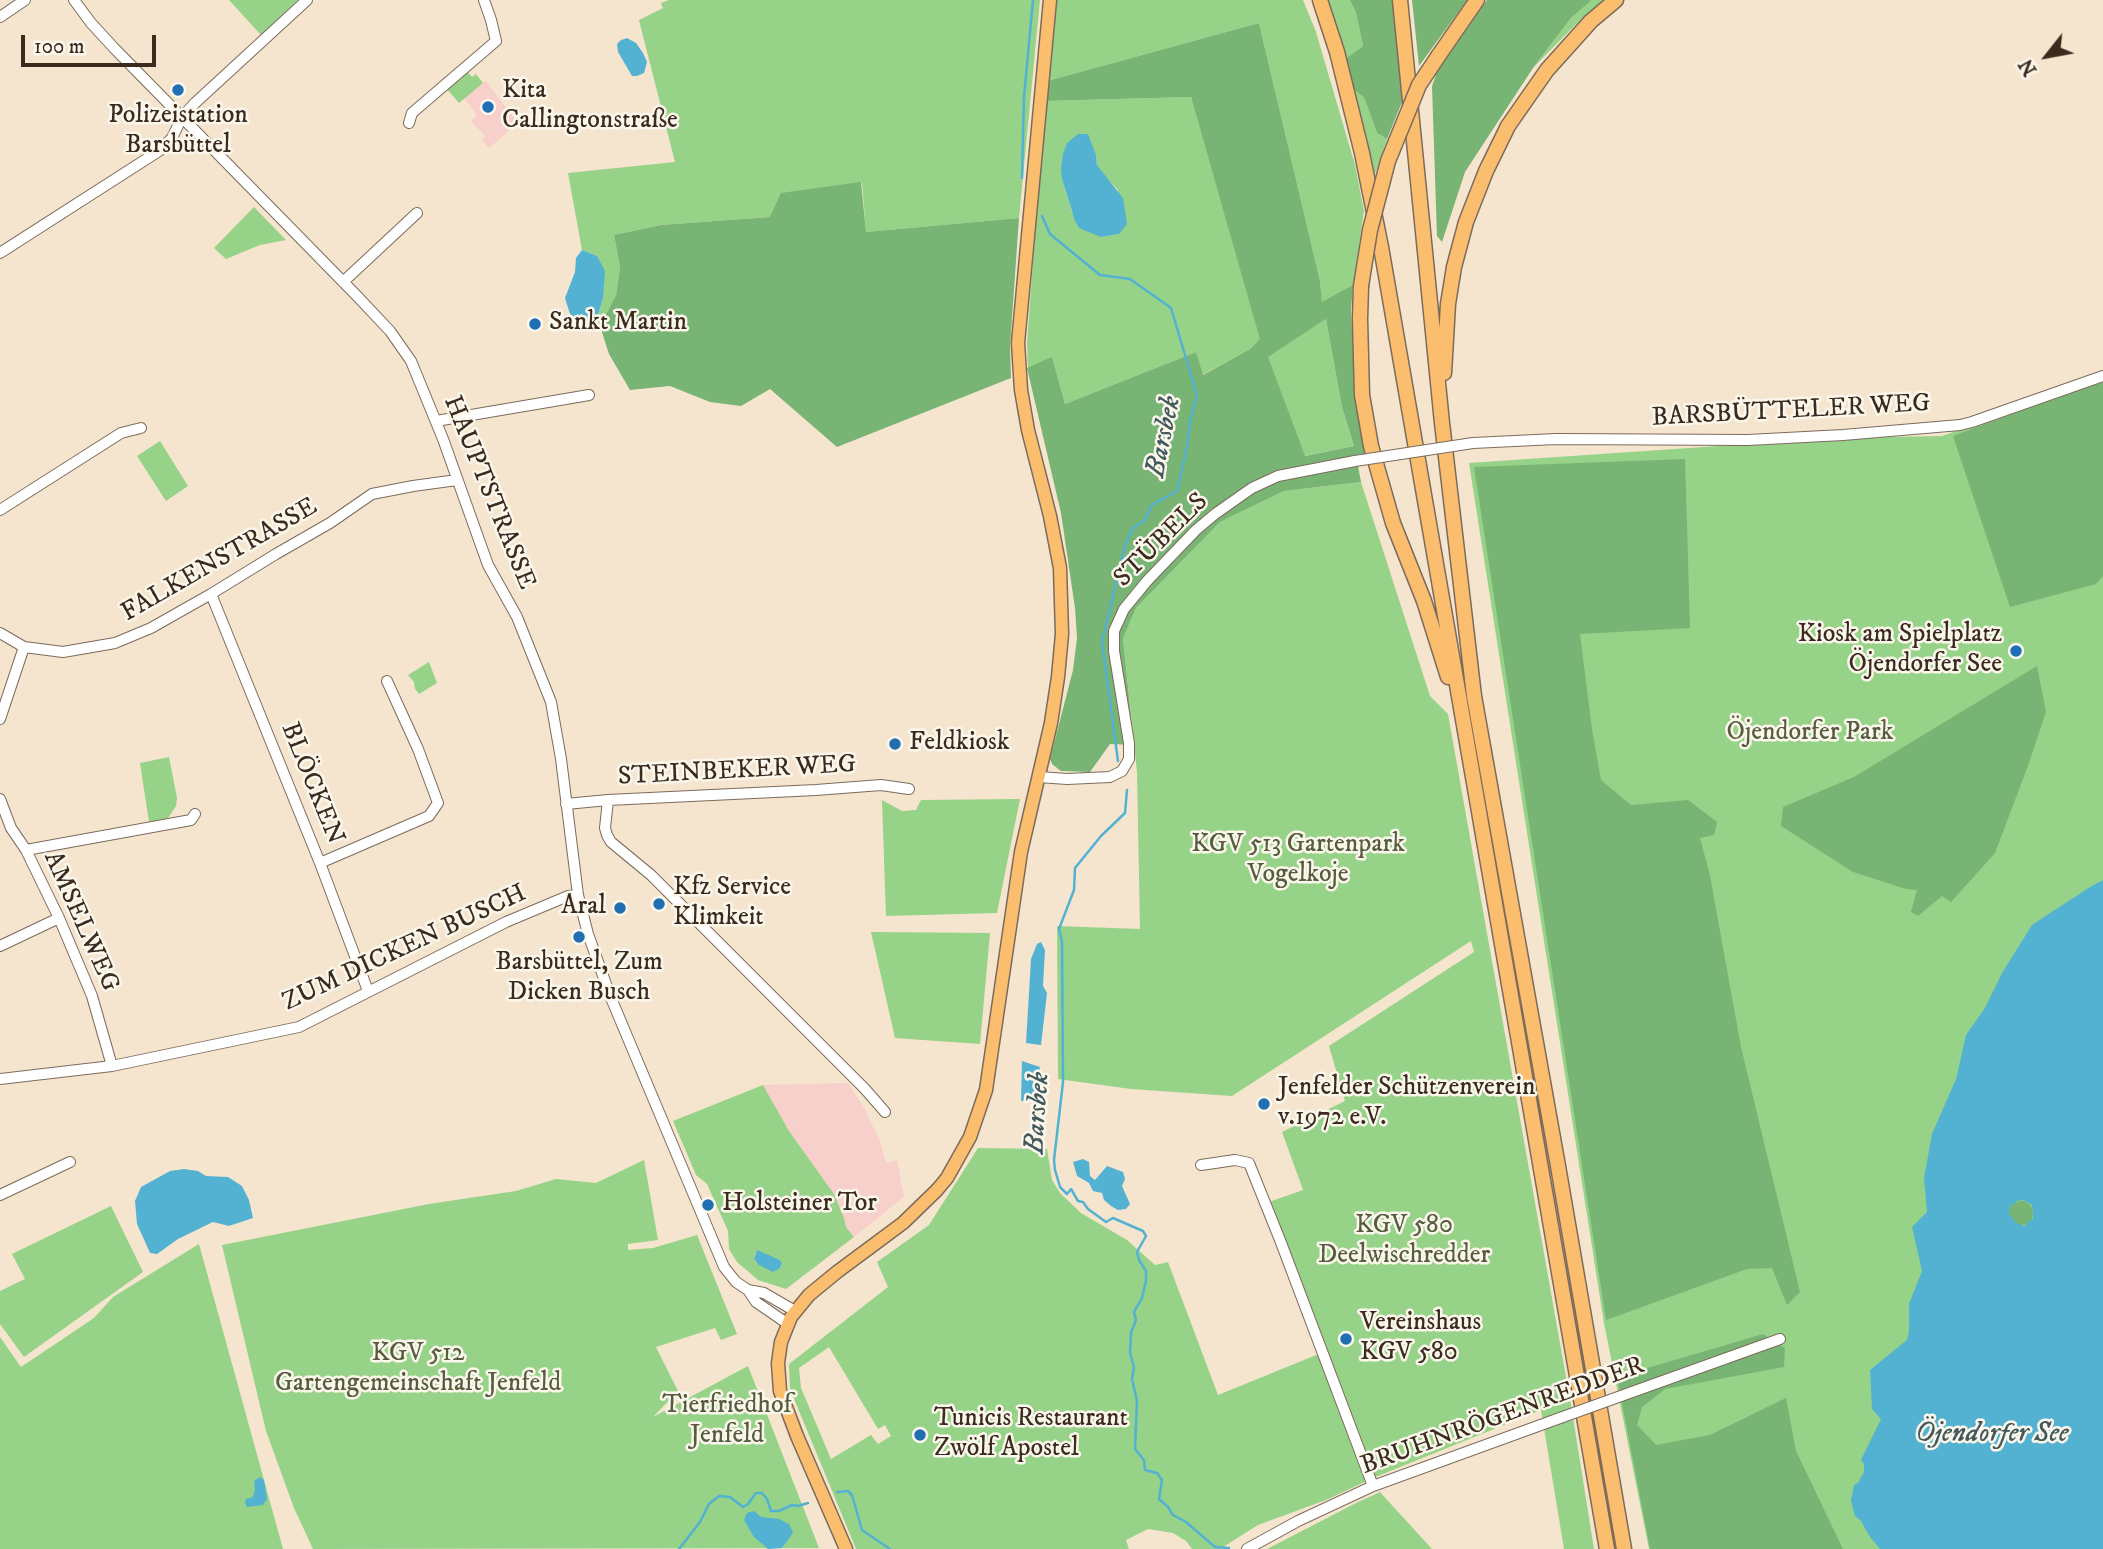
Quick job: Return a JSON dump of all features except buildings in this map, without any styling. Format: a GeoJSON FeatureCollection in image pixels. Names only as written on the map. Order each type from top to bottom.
{"type":"FeatureCollection","features":[{"type":"Feature","properties":{"kind":"highway"},"geometry":{"type":"LineString","coordinates":[[1320,0],[1337,52],[1362,153],[1381,247],[1607,1549]]}},
{"type":"Feature","properties":{"kind":"highway"},"geometry":{"type":"LineString","coordinates":[[1400,0],[1442,423],[1474,696],[1624,1549]]}},
{"type":"Feature","properties":{"kind":"highway"},"geometry":{"type":"LineString","coordinates":[[1469,755],[1438,644],[1393,523],[1371,446],[1362,395],[1360,331],[1361,286],[1370,230],[1388,161],[1419,85],[1478,0]]}},
{"type":"Feature","properties":{"kind":"highway"},"geometry":{"type":"LineString","coordinates":[[1442,423],[1448,304],[1454,267],[1474,200],[1508,126],[1532,90],[1574,39],[1616,0]]}},
{"type":"Feature","properties":{"kind":"main road"},"geometry":{"type":"LineString","coordinates":[[846,1549],[780,1391],[778,1355],[795,1311],[823,1283],[903,1223],[928,1199],[947,1178],[970,1137],[986,1090],[1021,852],[1058,677],[1062,634],[1060,568],[1028,430],[1021,390],[1018,343],[1050,0]]}},
{"type":"Feature","properties":{"kind":"street"},"geometry":{"type":"LineString","coordinates":[[0,17],[25,0]]}},
{"type":"Feature","properties":{"kind":"street","name":"HAUPTSTRASSE"},"geometry":{"type":"LineString","coordinates":[[74,0],[102,35],[390,331],[419,378],[488,565],[516,617],[551,702],[578,895],[588,934],[611,998],[724,1267],[736,1282],[748,1290],[756,1302],[788,1324]]}},
{"type":"Feature","properties":{"kind":"street"},"geometry":{"type":"LineString","coordinates":[[0,253],[159,151],[172,138],[182,117],[307,0]]}},
{"type":"Feature","properties":{"kind":"street"},"geometry":{"type":"LineString","coordinates":[[409,123],[412,113],[496,41],[484,0]]}},
{"type":"Feature","properties":{"kind":"street"},"geometry":{"type":"LineString","coordinates":[[343,282],[417,213]]}},
{"type":"Feature","properties":{"kind":"street","name":"BARSBÜTTELER WEG"},"geometry":{"type":"LineString","coordinates":[[1473,443],[1556,439],[1748,440],[1960,425],[2103,376]]}},
{"type":"Feature","properties":{"kind":"street"},"geometry":{"type":"LineString","coordinates":[[436,421],[589,395]]}},
{"type":"Feature","properties":{"kind":"street"},"geometry":{"type":"LineString","coordinates":[[0,510],[121,433],[141,428]]}},
{"type":"Feature","properties":{"kind":"street","name":"STÜBELS"},"geometry":{"type":"LineString","coordinates":[[1039,777],[1110,777],[1122,771],[1129,760],[1129,743],[1114,651],[1114,631],[1124,609],[1147,580],[1196,530],[1231,502],[1278,476],[1473,443]]}},
{"type":"Feature","properties":{"kind":"street","name":"FALKENSTRASSE"},"geometry":{"type":"LineString","coordinates":[[0,634],[24,647],[63,652],[115,643],[151,628],[211,594],[330,523],[372,494],[457,480]]}},
{"type":"Feature","properties":{"kind":"street","name":"BLÖCKEN"},"geometry":{"type":"LineString","coordinates":[[211,594],[320,863],[368,991]]}},
{"type":"Feature","properties":{"kind":"street"},"geometry":{"type":"LineString","coordinates":[[0,719],[24,647]]}},
{"type":"Feature","properties":{"kind":"street"},"geometry":{"type":"LineString","coordinates":[[320,863],[429,816],[438,803],[387,681]]}},
{"type":"Feature","properties":{"kind":"street","name":"STEINBEKER WEG"},"geometry":{"type":"LineString","coordinates":[[566,804],[881,785],[909,789]]}},
{"type":"Feature","properties":{"kind":"street","name":"AMSELWEG"},"geometry":{"type":"LineString","coordinates":[[0,799],[11,828],[26,850],[59,918],[92,996],[112,1066]]}},
{"type":"Feature","properties":{"kind":"street"},"geometry":{"type":"LineString","coordinates":[[608,800],[605,828],[611,842],[650,875],[885,1112]]}},
{"type":"Feature","properties":{"kind":"street"},"geometry":{"type":"LineString","coordinates":[[26,850],[191,820],[195,814]]}},
{"type":"Feature","properties":{"kind":"street","name":"ZUM DICKEN BUSCH"},"geometry":{"type":"LineString","coordinates":[[0,1079],[112,1066],[299,1027],[506,922],[578,895]]}},
{"type":"Feature","properties":{"kind":"street"},"geometry":{"type":"LineString","coordinates":[[0,946],[59,918]]}},
{"type":"Feature","properties":{"kind":"street"},"geometry":{"type":"LineString","coordinates":[[1201,1165],[1235,1160],[1249,1163],[1373,1486]]}},
{"type":"Feature","properties":{"kind":"street"},"geometry":{"type":"LineString","coordinates":[[0,1195],[70,1162]]}},
{"type":"Feature","properties":{"kind":"street"},"geometry":{"type":"LineString","coordinates":[[748,1290],[764,1293],[795,1311]]}},
{"type":"Feature","properties":{"kind":"street","name":"BRUHNRÖGENREDDER"},"geometry":{"type":"LineString","coordinates":[[1247,1549],[1298,1521],[1373,1486],[1780,1339]]}},
{"type":"Feature","properties":{"kind":"shaded area","name":"Kita Callingtonstraße"},"geometry":{"type":"Polygon","coordinates":[[[486,81],[518,123],[489,148],[482,140],[485,136],[471,121],[477,115],[464,98],[486,81]]]}},
{"type":"Feature","properties":{"kind":"shaded area"},"geometry":{"type":"Polygon","coordinates":[[[848,1083],[880,1141],[886,1163],[897,1160],[904,1197],[854,1237],[846,1227],[834,1194],[789,1131],[763,1085],[848,1083]]]}},
{"type":"Feature","properties":{"kind":"green space"},"geometry":{"type":"Polygon","coordinates":[[[229,0],[298,0],[261,35],[229,0]]]}},
{"type":"Feature","properties":{"kind":"green space"},"geometry":{"type":"Polygon","coordinates":[[[669,0],[1040,0],[1019,218],[866,232],[862,183],[770,217],[661,225],[614,235],[620,267],[616,295],[600,326],[597,319],[603,298],[597,256],[582,250],[568,173],[675,162],[639,20],[663,8],[661,3],[669,0]]]}},
{"type":"Feature","properties":{"kind":"green space"},"geometry":{"type":"Polygon","coordinates":[[[1054,0],[1303,0],[1316,32],[1355,165],[1364,211],[1353,285],[1322,303],[1320,281],[1259,23],[1047,81],[1054,0]]]}},
{"type":"Feature","properties":{"kind":"green space"},"geometry":{"type":"Polygon","coordinates":[[[1326,0],[1350,0],[1356,13],[1363,46],[1345,59],[1326,0]]]}},
{"type":"Feature","properties":{"kind":"green space"},"geometry":{"type":"Polygon","coordinates":[[[1350,0],[1393,0],[1402,102],[1387,139],[1377,133],[1364,97],[1353,89],[1345,59],[1363,46],[1356,13],[1350,0]]]}},
{"type":"Feature","properties":{"kind":"green space"},"geometry":{"type":"Polygon","coordinates":[[[1412,0],[1467,0],[1419,66],[1412,0]]]}},
{"type":"Feature","properties":{"kind":"green space"},"geometry":{"type":"Polygon","coordinates":[[[1487,0],[1592,0],[1571,18],[1533,68],[1465,172],[1442,242],[1437,236],[1432,86],[1437,72],[1487,0]]]}},
{"type":"Feature","properties":{"kind":"green space"},"geometry":{"type":"Polygon","coordinates":[[[1592,0],[1605,0],[1582,18],[1533,68],[1571,18],[1592,0]]]}},
{"type":"Feature","properties":{"kind":"green space"},"geometry":{"type":"Polygon","coordinates":[[[1259,23],[1320,281],[1322,302],[1353,285],[1351,310],[1355,394],[1367,454],[1356,455],[1361,482],[1284,491],[1220,522],[1136,608],[1123,638],[1134,745],[1110,744],[1090,772],[1061,771],[1050,759],[1073,670],[1077,638],[1061,513],[1027,368],[1052,357],[1065,404],[1196,352],[1203,375],[1250,349],[1260,339],[1191,97],[1045,101],[1047,81],[1259,23]],[[1326,319],[1268,357],[1305,456],[1354,446],[1342,407],[1326,319]]]}},
{"type":"Feature","properties":{"kind":"green space"},"geometry":{"type":"Polygon","coordinates":[[[467,71],[472,77],[476,74],[483,83],[459,103],[447,89],[467,71]]]}},
{"type":"Feature","properties":{"kind":"green space"},"geometry":{"type":"Polygon","coordinates":[[[1353,89],[1364,96],[1377,133],[1387,139],[1374,177],[1353,89]]]}},
{"type":"Feature","properties":{"kind":"green space"},"geometry":{"type":"Polygon","coordinates":[[[1191,97],[1261,339],[1250,349],[1202,375],[1196,352],[1065,404],[1052,358],[1028,368],[1027,343],[1045,101],[1191,97]],[[1063,154],[1062,179],[1072,212],[1101,237],[1119,234],[1118,190],[1102,173],[1097,165],[1096,155],[1063,154]]]}},
{"type":"Feature","properties":{"kind":"green space"},"geometry":{"type":"Polygon","coordinates":[[[861,182],[866,232],[1019,218],[1010,346],[1011,378],[837,447],[770,389],[741,406],[710,402],[670,386],[630,390],[609,354],[600,326],[616,295],[620,267],[614,235],[661,225],[770,217],[781,193],[861,182]]]}},
{"type":"Feature","properties":{"kind":"green space"},"geometry":{"type":"Polygon","coordinates":[[[254,207],[286,240],[260,245],[226,259],[214,248],[254,207]]]}},
{"type":"Feature","properties":{"kind":"green space"},"geometry":{"type":"Polygon","coordinates":[[[1326,319],[1342,407],[1354,446],[1304,456],[1267,357],[1326,319]]]}},
{"type":"Feature","properties":{"kind":"green space","name":"Öjendorfer Park"},"geometry":{"type":"Polygon","coordinates":[[[2103,378],[2103,1549],[1649,1549],[1604,1323],[1469,463],[1836,438],[1942,436],[2103,378]]]}},
{"type":"Feature","properties":{"kind":"green space"},"geometry":{"type":"Polygon","coordinates":[[[2103,381],[2103,576],[2096,584],[2010,607],[1953,436],[2103,381]]]}},
{"type":"Feature","properties":{"kind":"green space"},"geometry":{"type":"Polygon","coordinates":[[[160,441],[188,486],[166,501],[137,456],[160,441]]]}},
{"type":"Feature","properties":{"kind":"green space"},"geometry":{"type":"Polygon","coordinates":[[[1685,459],[1690,628],[1580,634],[1592,729],[1601,780],[1631,805],[1688,800],[1717,822],[1714,835],[1700,838],[1710,876],[1741,1047],[1800,1292],[1787,1305],[1772,1268],[1747,1269],[1606,1320],[1474,467],[1685,459]]]}},
{"type":"Feature","properties":{"kind":"green space"},"geometry":{"type":"Polygon","coordinates":[[[1361,482],[1430,696],[1448,714],[1571,1405],[1594,1549],[1564,1549],[1541,1410],[1373,1478],[1326,1500],[1258,1525],[1220,1549],[1192,1549],[1186,1541],[1173,1533],[1148,1529],[1126,1540],[1129,1549],[856,1549],[790,1389],[789,1364],[888,1287],[877,1262],[929,1225],[978,1148],[1047,1149],[1052,1180],[1060,1193],[1081,1213],[1127,1240],[1155,1265],[1168,1262],[1218,1395],[1326,1351],[1269,1202],[1303,1190],[1282,1132],[1345,1101],[1329,1046],[1474,952],[1471,941],[1232,1096],[1131,1089],[1058,1079],[1057,926],[1140,929],[1137,772],[1123,637],[1136,608],[1220,522],[1284,491],[1361,482]],[[829,1347],[799,1368],[801,1388],[831,1459],[871,1435],[878,1444],[891,1436],[885,1425],[878,1429],[829,1347]]]}},
{"type":"Feature","properties":{"kind":"green space"},"geometry":{"type":"Polygon","coordinates":[[[429,662],[437,683],[419,694],[408,675],[429,662]]]}},
{"type":"Feature","properties":{"kind":"green space"},"geometry":{"type":"Polygon","coordinates":[[[2037,666],[2046,712],[2029,763],[1995,853],[1951,902],[1942,896],[1918,916],[1911,912],[1917,890],[1853,872],[1781,826],[1783,807],[1854,777],[2037,666]]]}},
{"type":"Feature","properties":{"kind":"green space"},"geometry":{"type":"Polygon","coordinates":[[[169,757],[177,798],[176,806],[168,818],[149,822],[140,763],[169,757]]]}},
{"type":"Feature","properties":{"kind":"green space"},"geometry":{"type":"Polygon","coordinates":[[[1020,799],[997,913],[886,916],[882,800],[902,811],[916,810],[921,800],[1020,799]]]}},
{"type":"Feature","properties":{"kind":"green space"},"geometry":{"type":"Polygon","coordinates":[[[871,932],[990,933],[980,1044],[895,1038],[871,932]]]}},
{"type":"Feature","properties":{"kind":"green space"},"geometry":{"type":"Polygon","coordinates":[[[763,1085],[789,1131],[834,1194],[846,1227],[854,1237],[786,1289],[758,1280],[737,1262],[729,1249],[728,1231],[707,1184],[696,1175],[673,1121],[763,1085]],[[756,1252],[754,1259],[756,1262],[780,1268],[780,1260],[756,1252]]]}},
{"type":"Feature","properties":{"kind":"green space","name":"KGV 512 Gartengemeinschaft Jenfeld"},"geometry":{"type":"Polygon","coordinates":[[[644,1160],[658,1240],[628,1244],[628,1250],[653,1248],[697,1235],[737,1334],[721,1340],[715,1328],[656,1347],[678,1391],[653,1417],[748,1366],[819,1548],[313,1549],[294,1508],[266,1431],[222,1245],[429,1204],[516,1191],[556,1179],[596,1183],[644,1160]]]}},
{"type":"Feature","properties":{"kind":"green space"},"geometry":{"type":"Polygon","coordinates":[[[2021,1201],[2030,1204],[2033,1213],[2030,1222],[2021,1225],[2012,1222],[2009,1213],[2012,1204],[2021,1201]]]}},
{"type":"Feature","properties":{"kind":"green space"},"geometry":{"type":"Polygon","coordinates":[[[111,1206],[143,1272],[24,1357],[0,1324],[0,1291],[25,1279],[12,1254],[111,1206]]]}},
{"type":"Feature","properties":{"kind":"green space"},"geometry":{"type":"Polygon","coordinates":[[[199,1244],[283,1549],[0,1549],[0,1337],[21,1367],[94,1318],[113,1297],[199,1244]]]}},
{"type":"Feature","properties":{"kind":"green space"},"geometry":{"type":"Polygon","coordinates":[[[1763,1334],[1785,1348],[1784,1367],[1665,1389],[1642,1407],[1637,1425],[1656,1445],[1710,1435],[1786,1398],[1796,1451],[1843,1549],[1650,1549],[1617,1377],[1763,1334]]]}},
{"type":"Feature","properties":{"kind":"green space"},"geometry":{"type":"Polygon","coordinates":[[[1380,1492],[1432,1549],[1267,1549],[1354,1504],[1380,1492]]]}},
{"type":"Feature","properties":{"kind":"water"},"geometry":{"type":"Polygon","coordinates":[[[627,38],[636,43],[647,62],[644,73],[637,76],[632,76],[618,52],[617,44],[627,38]]]}},
{"type":"Feature","properties":{"kind":"water"},"geometry":{"type":"Polygon","coordinates":[[[1078,134],[1088,134],[1097,165],[1123,198],[1127,224],[1119,234],[1101,237],[1079,228],[1075,221],[1061,168],[1067,143],[1078,134]]]}},
{"type":"Feature","properties":{"kind":"water"},"geometry":{"type":"Polygon","coordinates":[[[582,250],[597,256],[605,271],[603,298],[597,319],[583,322],[570,314],[565,298],[575,272],[576,258],[582,250]]]}},
{"type":"Feature","properties":{"kind":"water","name":"Öjendorfer See"},"geometry":{"type":"Polygon","coordinates":[[[2103,880],[2103,1549],[1880,1549],[1855,1516],[1851,1501],[1854,1485],[1864,1472],[1861,1460],[1881,1419],[1872,1409],[1870,1370],[1907,1340],[1909,1331],[1909,1304],[1922,1271],[1912,1227],[1927,1212],[1924,1178],[1932,1134],[1956,1079],[1966,1035],[1985,1008],[2002,973],[2032,925],[2103,880]],[[2022,1200],[2010,1207],[2009,1213],[2016,1223],[2024,1226],[2033,1218],[2031,1204],[2022,1200]]]}},
{"type":"Feature","properties":{"kind":"water"},"geometry":{"type":"Polygon","coordinates":[[[1041,942],[1045,950],[1043,986],[1047,993],[1041,1045],[1026,1043],[1031,959],[1037,944],[1041,942]]]}},
{"type":"Feature","properties":{"kind":"water"},"geometry":{"type":"Polygon","coordinates":[[[1022,1061],[1040,1067],[1034,1095],[1030,1100],[1021,1101],[1022,1061]]]}},
{"type":"Feature","properties":{"kind":"water"},"geometry":{"type":"Polygon","coordinates":[[[1083,1159],[1089,1162],[1090,1176],[1095,1180],[1107,1166],[1123,1172],[1125,1179],[1122,1186],[1130,1204],[1126,1209],[1118,1210],[1111,1206],[1104,1200],[1102,1193],[1093,1191],[1089,1183],[1077,1176],[1073,1162],[1083,1159]]]}},
{"type":"Feature","properties":{"kind":"water"},"geometry":{"type":"Polygon","coordinates":[[[170,1171],[198,1171],[206,1176],[228,1177],[242,1186],[253,1218],[229,1226],[213,1222],[178,1239],[157,1254],[150,1253],[137,1224],[135,1201],[141,1187],[170,1171]]]}},
{"type":"Feature","properties":{"kind":"water"},"geometry":{"type":"Polygon","coordinates":[[[757,1250],[780,1260],[780,1268],[773,1272],[759,1265],[754,1259],[757,1250]]]}},
{"type":"Feature","properties":{"kind":"water"},"geometry":{"type":"Polygon","coordinates":[[[260,1477],[264,1480],[267,1499],[263,1505],[247,1507],[246,1499],[253,1497],[254,1481],[260,1477]]]}},
{"type":"Feature","properties":{"kind":"water"},"geometry":{"type":"Polygon","coordinates":[[[754,1511],[761,1517],[779,1519],[789,1524],[793,1533],[782,1548],[768,1549],[754,1537],[744,1520],[747,1513],[754,1511]]]}},
{"type":"Feature","properties":{"kind":"waterway","name":"Barsbek"},"geometry":{"type":"LineString","coordinates":[[1022,178],[1024,97],[1033,0]]}},
{"type":"Feature","properties":{"kind":"waterway","name":"Barsbek"},"geometry":{"type":"LineString","coordinates":[[1042,216],[1050,234],[1100,275],[1130,279],[1171,308],[1197,395],[1177,491],[1152,505],[1144,521],[1133,528],[1125,546],[1102,642],[1118,761]]}},
{"type":"Feature","properties":{"kind":"waterway","name":"Barsbek"},"geometry":{"type":"LineString","coordinates":[[1127,790],[1125,813],[1101,836],[1075,868],[1074,890],[1059,929],[1062,942],[1063,1082],[1055,1170],[1060,1187],[1067,1194],[1071,1189],[1078,1201],[1083,1202],[1106,1222],[1113,1218],[1143,1231],[1146,1236],[1137,1252],[1146,1271],[1146,1281],[1142,1298],[1134,1312],[1136,1320],[1131,1333],[1130,1353],[1134,1367],[1132,1379],[1137,1401],[1135,1449],[1144,1460],[1145,1470],[1157,1473],[1162,1480],[1159,1499],[1173,1515],[1186,1522],[1215,1547],[1229,1548]]}},
{"type":"Feature","properties":{"kind":"waterway"},"geometry":{"type":"LineString","coordinates":[[837,1492],[848,1491],[852,1495],[862,1530],[890,1549]]}},
{"type":"Feature","properties":{"kind":"waterway"},"geometry":{"type":"LineString","coordinates":[[679,1549],[700,1522],[709,1504],[719,1496],[730,1497],[743,1507],[756,1493],[762,1493],[771,1511],[808,1503]]}},
{"type":"Feature","properties":{"kind":"place","name":"Polizeistation Barsbüttel"},"geometry":{"type":"Point","coordinates":[178,90]}},
{"type":"Feature","properties":{"kind":"place","name":"Kita Callingtonstraße"},"geometry":{"type":"Point","coordinates":[488,107]}},
{"type":"Feature","properties":{"kind":"place","name":"Sankt Martin"},"geometry":{"type":"Point","coordinates":[535,324]}},
{"type":"Feature","properties":{"kind":"place","name":"Kiosk am Spielplatz Öjendorfer See"},"geometry":{"type":"Point","coordinates":[2016,651]}},
{"type":"Feature","properties":{"kind":"place","name":"Feldkiosk"},"geometry":{"type":"Point","coordinates":[895,744]}},
{"type":"Feature","properties":{"kind":"place","name":"Kfz Service Klimkeit"},"geometry":{"type":"Point","coordinates":[659,904]}},
{"type":"Feature","properties":{"kind":"place","name":"Aral"},"geometry":{"type":"Point","coordinates":[620,908]}},
{"type":"Feature","properties":{"kind":"place","name":"Barsbüttel, Zum Dicken Busch"},"geometry":{"type":"Point","coordinates":[579,937]}},
{"type":"Feature","properties":{"kind":"place","name":"Jenfelder Schützenverein v.1972 e.V."},"geometry":{"type":"Point","coordinates":[1264,1104]}},
{"type":"Feature","properties":{"kind":"place","name":"Holsteiner Tor"},"geometry":{"type":"Point","coordinates":[708,1205]}},
{"type":"Feature","properties":{"kind":"place","name":"Vereinshaus KGV 580"},"geometry":{"type":"Point","coordinates":[1346,1339]}},
{"type":"Feature","properties":{"kind":"place","name":"Tunicis Restaurant Zwölf Apostel"},"geometry":{"type":"Point","coordinates":[920,1435]}},
{"type":"Feature","properties":{"kind":"park label","name":"KGV 513 Gartenpark Vogelkoje"},"geometry":{"type":"Point","coordinates":[1298,861]}},
{"type":"Feature","properties":{"kind":"park label","name":"KGV 580 Deelwischredder"},"geometry":{"type":"Point","coordinates":[1404,1242]}},
{"type":"Feature","properties":{"kind":"park label","name":"Tierfriedhof Jenfeld"},"geometry":{"type":"Point","coordinates":[727,1422]}}]}
